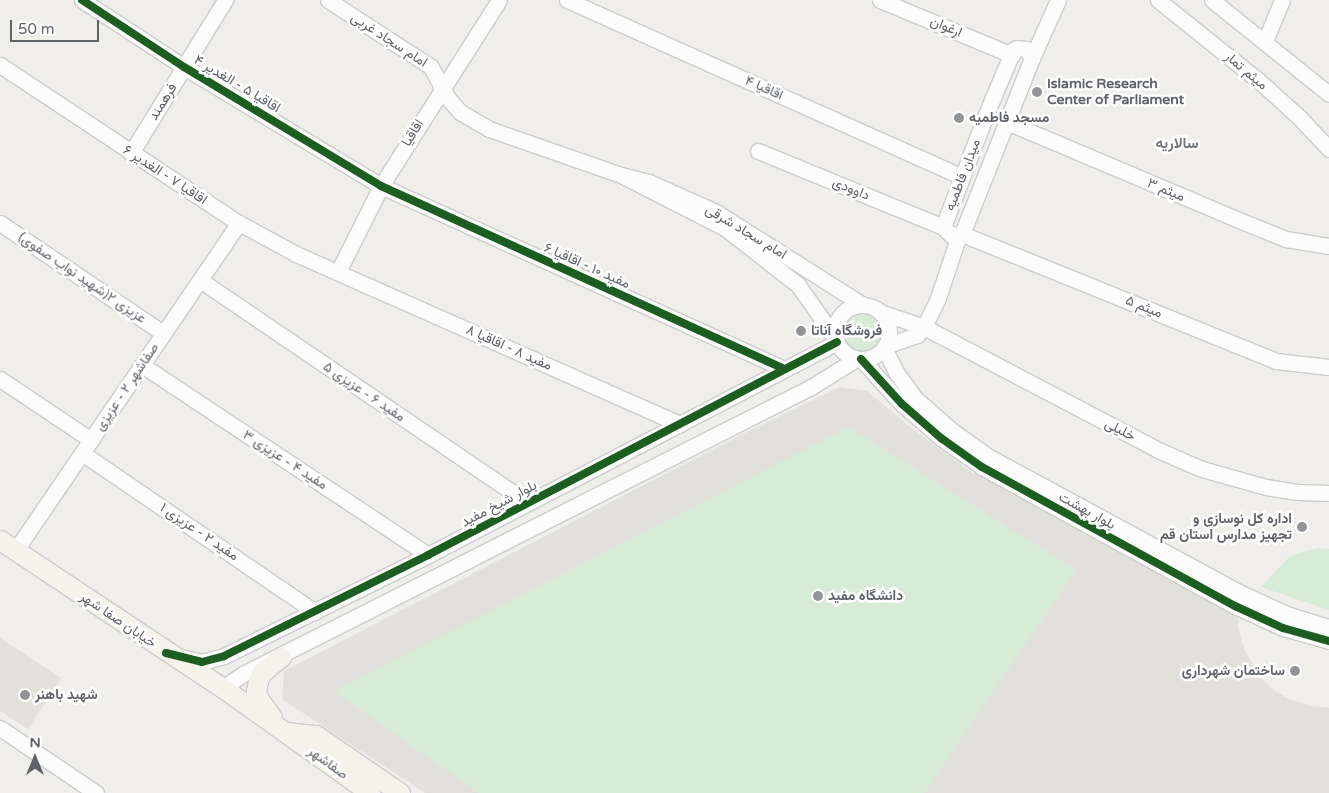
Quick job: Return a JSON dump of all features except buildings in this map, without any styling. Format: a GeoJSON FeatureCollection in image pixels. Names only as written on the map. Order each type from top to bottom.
{"type":"FeatureCollection","features":[{"type":"Feature","properties":{"kind":"main road","name":"خیابان صفا شهر"},"geometry":{"type":"LineString","coordinates":[[8,546],[223,688],[286,732]]}},
{"type":"Feature","properties":{"kind":"main road"},"geometry":{"type":"LineString","coordinates":[[281,657],[261,674],[256,691],[267,712],[286,732],[316,735],[400,793]]}},
{"type":"Feature","properties":{"kind":"main road","name":"صفاشهر"},"geometry":{"type":"LineString","coordinates":[[286,732],[332,768],[370,793]]}},
{"type":"Feature","properties":{"kind":"street","name":"اقاقیا ۵ - الغدیر ۴"},"geometry":{"type":"LineString","coordinates":[[82,0],[184,67],[381,186]]}},
{"type":"Feature","properties":{"kind":"street","name":"فرهمند"},"geometry":{"type":"LineString","coordinates":[[131,153],[225,0]]}},
{"type":"Feature","properties":{"kind":"street","name":"امام سجاد غربی"},"geometry":{"type":"LineString","coordinates":[[328,0],[431,67],[443,87]]}},
{"type":"Feature","properties":{"kind":"street","name":"اقاقیا"},"geometry":{"type":"LineString","coordinates":[[338,272],[381,186],[499,0]]}},
{"type":"Feature","properties":{"kind":"street","name":"اقاقیا ۴"},"geometry":{"type":"LineString","coordinates":[[567,0],[962,177]]}},
{"type":"Feature","properties":{"kind":"street","name":"ارغوان"},"geometry":{"type":"LineString","coordinates":[[880,0],[1012,55]]}},
{"type":"Feature","properties":{"kind":"street","name":"میدان فاطمیه"},"geometry":{"type":"LineString","coordinates":[[1012,55],[943,227],[951,235],[961,234],[1032,58],[1058,0]]}},
{"type":"Feature","properties":{"kind":"street","name":"میثم تمار"},"geometry":{"type":"LineString","coordinates":[[1158,0],[1258,80],[1299,117],[1329,149]]}},
{"type":"Feature","properties":{"kind":"street"},"geometry":{"type":"LineString","coordinates":[[1212,0],[1265,40],[1329,94]]}},
{"type":"Feature","properties":{"kind":"street"},"geometry":{"type":"LineString","coordinates":[[1265,40],[1282,0]]}},
{"type":"Feature","properties":{"kind":"street"},"geometry":{"type":"LineString","coordinates":[[1012,55],[1013,50],[1022,48],[1029,52],[1032,58]]}},
{"type":"Feature","properties":{"kind":"street","name":"اقاقیا ۷ - الغدیر ۶"},"geometry":{"type":"LineString","coordinates":[[0,65],[238,224],[296,254],[338,272]]}},
{"type":"Feature","properties":{"kind":"street","name":"امام سجاد شرقی"},"geometry":{"type":"LineString","coordinates":[[443,87],[447,97],[460,112],[489,129],[621,175],[649,182],[716,212],[864,305]]}},
{"type":"Feature","properties":{"kind":"street","name":"میثم ۳"},"geometry":{"type":"LineString","coordinates":[[1006,122],[1286,239],[1329,246]]}},
{"type":"Feature","properties":{"kind":"street","name":"داوودی"},"geometry":{"type":"LineString","coordinates":[[758,151],[943,227]]}},
{"type":"Feature","properties":{"kind":"street","name":"امام سجاد شرقی"},"geometry":{"type":"LineString","coordinates":[[621,175],[732,234],[798,285],[836,341]]}},
{"type":"Feature","properties":{"kind":"street","name":"مفید ۱۰ - اقاقیا ۶"},"geometry":{"type":"LineString","coordinates":[[381,186],[782,368]]}},
{"type":"Feature","properties":{"kind":"street","name":"عزیزی ۲(شهید نواب صفوی)"},"geometry":{"type":"LineString","coordinates":[[0,223],[163,334]]}},
{"type":"Feature","properties":{"kind":"street","name":"صفاشهر ۲ - عزیزی"},"geometry":{"type":"LineString","coordinates":[[8,546],[86,446],[238,224]]}},
{"type":"Feature","properties":{"kind":"street"},"geometry":{"type":"LineString","coordinates":[[223,688],[243,674],[281,657],[810,387],[859,359],[874,356],[885,347],[917,335],[924,327],[938,298],[961,234]]}},
{"type":"Feature","properties":{"kind":"street","name":"میثم ۵"},"geometry":{"type":"LineString","coordinates":[[961,234],[1276,361],[1329,367]]}},
{"type":"Feature","properties":{"kind":"street","name":"مفید ۸ - اقاقیا ۸"},"geometry":{"type":"LineString","coordinates":[[338,272],[680,424]]}},
{"type":"Feature","properties":{"kind":"street","name":"مفید ۶ - عزیزی ۵"},"geometry":{"type":"LineString","coordinates":[[200,280],[528,503]]}},
{"type":"Feature","properties":{"kind":"street"},"geometry":{"type":"LineString","coordinates":[[859,359],[844,353],[836,341],[835,329],[838,319],[853,306],[864,305],[880,312],[889,328],[885,347]]}},
{"type":"Feature","properties":{"kind":"street","name":"خلیلی"},"geometry":{"type":"LineString","coordinates":[[880,312],[924,327],[1150,446],[1202,469],[1266,487],[1298,492],[1329,493]]}},
{"type":"Feature","properties":{"kind":"street","name":"بلوار شیخ مفید"},"geometry":{"type":"LineString","coordinates":[[166,652],[202,662],[224,656],[428,555],[836,341]]}},
{"type":"Feature","properties":{"kind":"street","name":"بلوار بهشت"},"geometry":{"type":"LineString","coordinates":[[885,347],[896,372],[915,398],[950,429],[989,457],[1239,592],[1289,615],[1329,627]]}},
{"type":"Feature","properties":{"kind":"street","name":"بلوار بهشت"},"geometry":{"type":"LineString","coordinates":[[859,359],[902,404],[941,438],[982,467],[1243,609],[1283,628],[1329,641]]}},
{"type":"Feature","properties":{"kind":"street","name":"مفید ۴ - عزیزی ۳"},"geometry":{"type":"LineString","coordinates":[[142,366],[428,555]]}},
{"type":"Feature","properties":{"kind":"street","name":"مفید ۲ - عزیزی ۱"},"geometry":{"type":"LineString","coordinates":[[0,379],[86,446],[315,612]]}},
{"type":"Feature","properties":{"kind":"street"},"geometry":{"type":"LineString","coordinates":[[224,656],[226,669],[230,673],[243,674]]}},
{"type":"Feature","properties":{"kind":"street"},"geometry":{"type":"LineString","coordinates":[[0,728],[96,793]]}},
{"type":"Feature","properties":{"kind":"shaded area","name":"دانشگاه مفید"},"geometry":{"type":"Polygon","coordinates":[[[839,387],[867,391],[914,430],[971,472],[1237,611],[1238,626],[1244,649],[1261,678],[1275,691],[1291,700],[1312,706],[1329,708],[1329,793],[425,793],[282,699],[284,671],[741,435],[839,387]]]}},
{"type":"Feature","properties":{"kind":"shaded area","name":"شهید باهنر"},"geometry":{"type":"Polygon","coordinates":[[[0,638],[61,678],[28,729],[0,711],[0,638]]]}},
{"type":"Feature","properties":{"kind":"green space"},"geometry":{"type":"Polygon","coordinates":[[[858,312],[866,312],[873,315],[879,321],[882,332],[879,343],[873,349],[866,352],[858,352],[851,349],[845,343],[842,336],[842,328],[845,321],[851,315],[858,312]]]}},
{"type":"Feature","properties":{"kind":"green space","name":"دانشگاه مفید"},"geometry":{"type":"Polygon","coordinates":[[[849,427],[1076,570],[924,793],[479,793],[334,691],[849,427]]]}},
{"type":"Feature","properties":{"kind":"green space"},"geometry":{"type":"Polygon","coordinates":[[[1319,548],[1329,549],[1329,610],[1261,587],[1289,557],[1319,548]]]}},
{"type":"Feature","properties":{"kind":"cycle path"},"geometry":{"type":"LineString","coordinates":[[82,0],[184,67],[381,186],[782,368]]}},
{"type":"Feature","properties":{"kind":"cycle path"},"geometry":{"type":"LineString","coordinates":[[166,653],[202,662],[224,656],[428,555],[837,342]]}},
{"type":"Feature","properties":{"kind":"cycle path"},"geometry":{"type":"LineString","coordinates":[[861,359],[902,404],[941,438],[982,467],[1235,606],[1283,628],[1329,641]]}},
{"type":"Feature","properties":{"kind":"place","name":"Islamic Research Center of Parliament"},"geometry":{"type":"Point","coordinates":[1037,92]}},
{"type":"Feature","properties":{"kind":"place","name":"مسجد فاطمیه"},"geometry":{"type":"Point","coordinates":[959,118]}},
{"type":"Feature","properties":{"kind":"place","name":"فروشگاه آناتا"},"geometry":{"type":"Point","coordinates":[801,331]}},
{"type":"Feature","properties":{"kind":"place","name":"اداره کل نوسازی و تجهیز مدارس استان قم"},"geometry":{"type":"Point","coordinates":[1302,527]}},
{"type":"Feature","properties":{"kind":"place","name":"دانشگاه مفید"},"geometry":{"type":"Point","coordinates":[818,596]}},
{"type":"Feature","properties":{"kind":"place","name":"ساختمان شهرداری"},"geometry":{"type":"Point","coordinates":[1295,671]}},
{"type":"Feature","properties":{"kind":"place","name":"شهید باهنر"},"geometry":{"type":"Point","coordinates":[25,695]}},
{"type":"Feature","properties":{"kind":"district","name":"سالاریه"},"geometry":{"type":"Point","coordinates":[1177,144]}}]}
